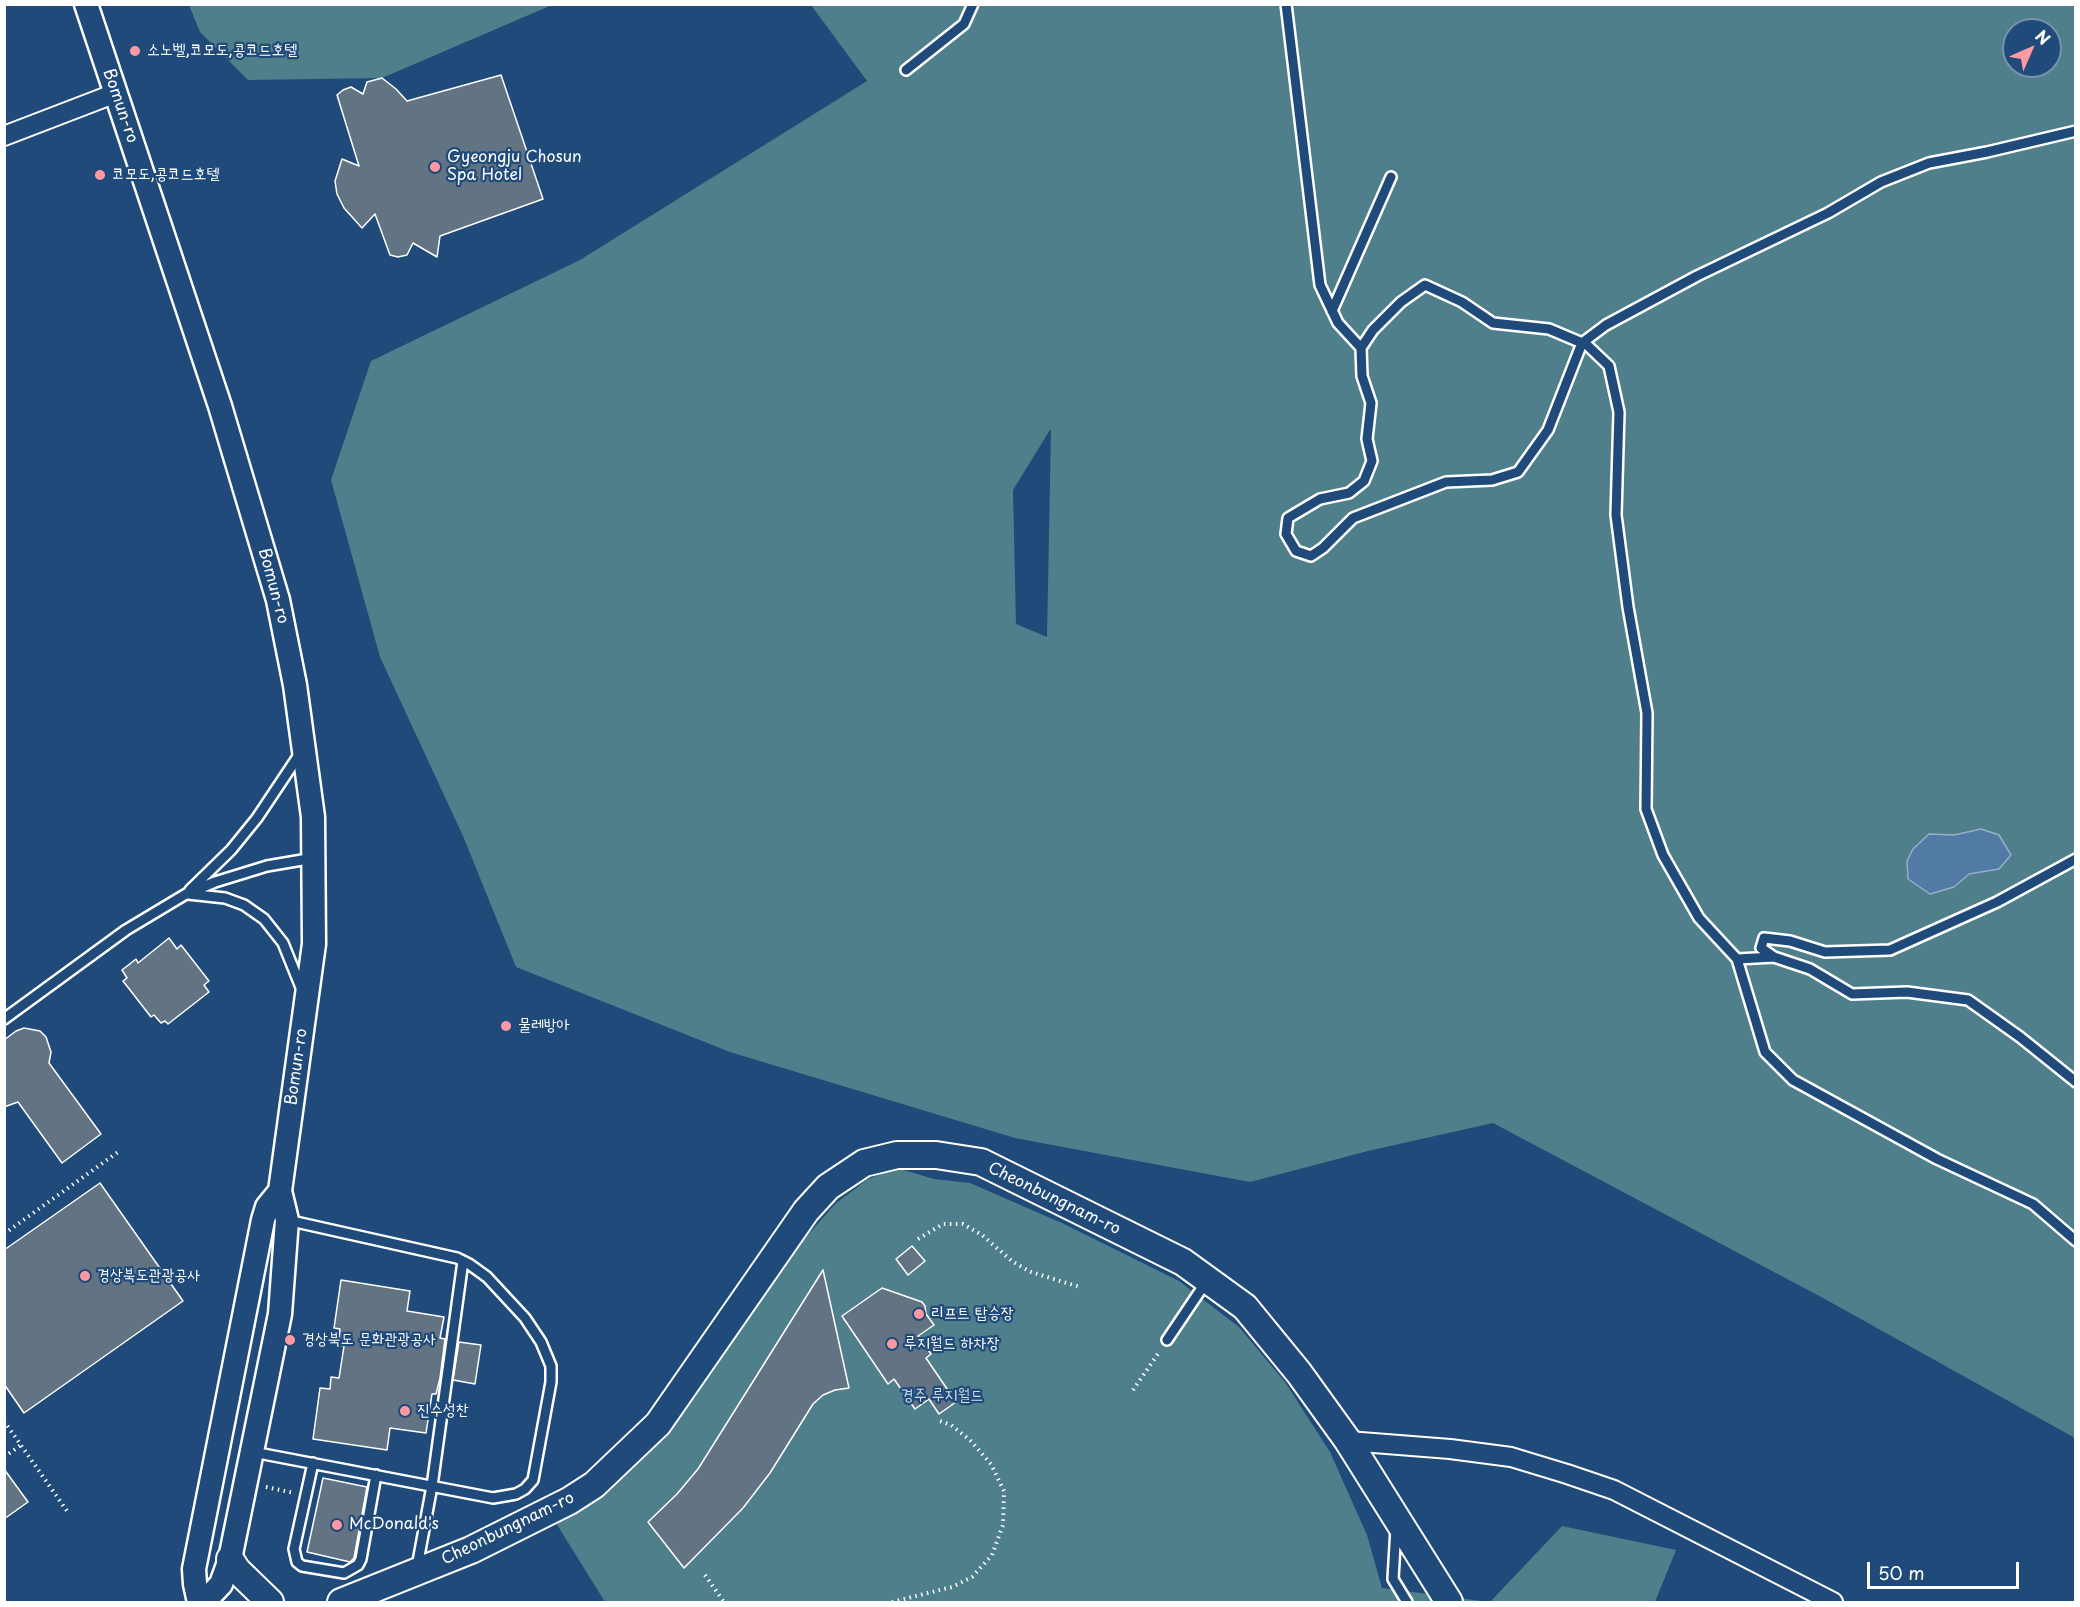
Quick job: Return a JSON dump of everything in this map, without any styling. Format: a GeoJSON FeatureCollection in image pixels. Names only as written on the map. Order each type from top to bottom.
{"type":"FeatureCollection","features":[{"type":"Feature","properties":{"kind":"main road","name":"Cheonbungnam-ro"},"geometry":{"type":"LineString","coordinates":[[341,1602],[471,1550],[569,1502],[594,1485],[657,1424],[806,1211],[828,1187],[864,1163],[897,1155],[926,1155],[981,1162],[1182,1262],[1245,1307],[1299,1373],[1348,1441],[1449,1602]]}},
{"type":"Feature","properties":{"kind":"main road"},"geometry":{"type":"LineString","coordinates":[[230,1559],[237,1570],[270,1602]]}},
{"type":"Feature","properties":{"kind":"street","name":"Bomun-ro"},"geometry":{"type":"LineString","coordinates":[[86,4],[220,406],[278,600],[295,685],[313,817],[314,944],[280,1191],[287,1220],[280,1314],[230,1559],[221,1584],[201,1602],[195,1584],[194,1569],[262,1220],[267,1207],[280,1191]]}},
{"type":"Feature","properties":{"kind":"street"},"geometry":{"type":"LineString","coordinates":[[4,136],[116,93]]}},
{"type":"Feature","properties":{"kind":"street"},"geometry":{"type":"LineString","coordinates":[[1348,1441],[1450,1449],[1511,1457],[1567,1474],[1614,1490],[1833,1602]]}},
{"type":"Feature","properties":{"kind":"lane"},"geometry":{"type":"LineString","coordinates":[[906,70],[964,24],[973,4]]}},
{"type":"Feature","properties":{"kind":"lane"},"geometry":{"type":"LineString","coordinates":[[1286,4],[1320,285],[1338,323],[1360,348],[1362,376],[1371,403],[1367,439],[1372,461],[1364,481],[1349,493],[1320,499],[1288,518],[1286,534],[1296,551],[1311,556],[1323,548],[1353,518],[1446,482],[1492,480],[1518,472],[1548,430],[1582,343],[1606,325],[1687,282],[1828,213],[1881,182],[1929,163],[2076,131]]}},
{"type":"Feature","properties":{"kind":"lane"},"geometry":{"type":"LineString","coordinates":[[1332,310],[1391,177]]}},
{"type":"Feature","properties":{"kind":"lane"},"geometry":{"type":"LineString","coordinates":[[1360,348],[1373,330],[1401,302],[1425,285],[1462,302],[1493,322],[1549,328],[1587,345],[1609,366],[1619,412],[1616,515],[1628,607],[1647,713],[1646,809],[1663,855],[1699,918],[1737,959],[1765,1052],[1793,1080],[1937,1159],[2033,1204],[2076,1240]]}},
{"type":"Feature","properties":{"kind":"lane"},"geometry":{"type":"LineString","coordinates":[[186,894],[257,818],[304,747]]}},
{"type":"Feature","properties":{"kind":"lane"},"geometry":{"type":"LineString","coordinates":[[4,1019],[126,930],[186,894],[215,882],[267,866],[314,858]]}},
{"type":"Feature","properties":{"kind":"lane"},"geometry":{"type":"LineString","coordinates":[[2076,859],[1997,902],[1890,950],[1825,952],[1790,940],[1764,938],[1761,948],[1774,957],[1810,969],[1852,994],[1907,992],[1968,1000],[2020,1037],[2076,1082]]}},
{"type":"Feature","properties":{"kind":"lane"},"geometry":{"type":"LineString","coordinates":[[186,894],[225,898],[244,905],[264,919],[283,943],[306,1001]]}},
{"type":"Feature","properties":{"kind":"lane"},"geometry":{"type":"LineString","coordinates":[[1737,959],[1774,957]]}},
{"type":"Feature","properties":{"kind":"lane"},"geometry":{"type":"LineString","coordinates":[[253,1452],[493,1498],[516,1494],[525,1490],[533,1480],[551,1382],[551,1366],[525,1318],[487,1277],[463,1260],[287,1220]]}},
{"type":"Feature","properties":{"kind":"lane"},"geometry":{"type":"LineString","coordinates":[[417,1572],[432,1486],[463,1260]]}},
{"type":"Feature","properties":{"kind":"lane"},"geometry":{"type":"LineString","coordinates":[[1167,1340],[1207,1280]]}},
{"type":"Feature","properties":{"kind":"lane"},"geometry":{"type":"LineString","coordinates":[[313,1463],[294,1550],[297,1562],[302,1566],[344,1573],[358,1565],[376,1475]]}},
{"type":"Feature","properties":{"kind":"lane"},"geometry":{"type":"LineString","coordinates":[[1396,1517],[1393,1579],[1407,1602]]}},
{"type":"Feature","properties":{"kind":"path"},"geometry":{"type":"LineString","coordinates":[[4,1234],[118,1152]]}},
{"type":"Feature","properties":{"kind":"path"},"geometry":{"type":"LineString","coordinates":[[918,1239],[943,1224],[963,1224],[982,1235],[1013,1262],[1031,1272],[1080,1287]]}},
{"type":"Feature","properties":{"kind":"path"},"geometry":{"type":"LineString","coordinates":[[1133,1390],[1167,1340]]}},
{"type":"Feature","properties":{"kind":"path"},"geometry":{"type":"LineString","coordinates":[[892,1602],[952,1587],[972,1577],[992,1555],[1003,1525],[1004,1491],[991,1464],[970,1440],[951,1425],[937,1420]]}},
{"type":"Feature","properties":{"kind":"path"},"geometry":{"type":"LineString","coordinates":[[4,1421],[68,1511]]}},
{"type":"Feature","properties":{"kind":"path"},"geometry":{"type":"LineString","coordinates":[[4,1457],[21,1445]]}},
{"type":"Feature","properties":{"kind":"path"},"geometry":{"type":"LineString","coordinates":[[705,1575],[724,1602]]}},
{"type":"Feature","properties":{"kind":"green space"},"geometry":{"type":"Polygon","coordinates":[[[189,5],[552,5],[382,78],[248,80],[200,32],[189,5]]]}},
{"type":"Feature","properties":{"kind":"green space"},"geometry":{"type":"Polygon","coordinates":[[[811,5],[2075,5],[2075,1438],[1823,1298],[1493,1123],[1368,1151],[1250,1182],[1015,1138],[730,1052],[516,967],[463,836],[380,657],[331,480],[371,361],[580,260],[867,81],[811,5]],[[1051,430],[1013,490],[1016,624],[1047,637],[1051,430]]]}},
{"type":"Feature","properties":{"kind":"green space","name":"경주 루지월드"},"geometry":{"type":"Polygon","coordinates":[[[897,1168],[934,1179],[970,1183],[1064,1224],[1179,1281],[1239,1327],[1285,1382],[1330,1452],[1367,1535],[1382,1588],[1489,1602],[605,1602],[556,1523],[835,1204],[868,1179],[897,1168]]]}},
{"type":"Feature","properties":{"kind":"green space"},"geometry":{"type":"Polygon","coordinates":[[[1562,1526],[1676,1550],[1655,1602],[1490,1602],[1562,1526]]]}},
{"type":"Feature","properties":{"kind":"water"},"geometry":{"type":"Polygon","coordinates":[[[1981,829],[1999,835],[2011,855],[1999,869],[1969,874],[1954,887],[1930,894],[1908,879],[1907,861],[1913,849],[1929,834],[1954,835],[1981,829]]]}},
{"type":"Feature","properties":{"kind":"building","name":"Gyeongju Chosun Spa Hotel"},"geometry":{"type":"Polygon","coordinates":[[[501,75],[543,199],[440,236],[437,257],[413,243],[407,255],[398,257],[390,255],[375,214],[362,228],[344,208],[337,194],[335,181],[342,159],[359,166],[337,95],[351,87],[363,94],[367,82],[382,78],[407,101],[501,75]]]}},
{"type":"Feature","properties":{"kind":"building"},"geometry":{"type":"Polygon","coordinates":[[[169,938],[177,949],[181,945],[209,981],[204,985],[209,992],[168,1024],[165,1021],[161,1023],[154,1015],[151,1017],[123,981],[127,978],[122,970],[136,959],[138,963],[169,938]]]}},
{"type":"Feature","properties":{"kind":"building"},"geometry":{"type":"Polygon","coordinates":[[[24,1028],[40,1031],[46,1037],[51,1052],[49,1063],[101,1134],[62,1163],[18,1102],[4,1107],[4,1040],[24,1028]]]}},
{"type":"Feature","properties":{"kind":"building","name":"경상북도관광공사"},"geometry":{"type":"Polygon","coordinates":[[[100,1183],[183,1301],[24,1413],[4,1384],[4,1250],[100,1183]]]}},
{"type":"Feature","properties":{"kind":"building"},"geometry":{"type":"Polygon","coordinates":[[[912,1246],[925,1261],[908,1275],[896,1259],[912,1246]]]}},
{"type":"Feature","properties":{"kind":"building"},"geometry":{"type":"Polygon","coordinates":[[[823,1270],[849,1388],[823,1395],[813,1404],[770,1473],[743,1508],[684,1568],[648,1522],[677,1494],[698,1469],[823,1270]]]}},
{"type":"Feature","properties":{"kind":"building"},"geometry":{"type":"Polygon","coordinates":[[[341,1280],[410,1291],[407,1311],[444,1317],[440,1338],[445,1339],[440,1378],[436,1394],[432,1394],[426,1433],[390,1428],[387,1450],[313,1439],[320,1388],[330,1389],[331,1377],[339,1378],[344,1346],[338,1345],[340,1329],[334,1328],[341,1280]]]}},
{"type":"Feature","properties":{"kind":"building","name":"루지월드 하차장"},"geometry":{"type":"Polygon","coordinates":[[[882,1288],[922,1302],[926,1314],[934,1325],[918,1336],[931,1354],[926,1358],[956,1402],[939,1414],[929,1399],[915,1409],[894,1379],[888,1384],[842,1316],[882,1288]]]}},
{"type":"Feature","properties":{"kind":"building"},"geometry":{"type":"Polygon","coordinates":[[[459,1342],[481,1345],[475,1384],[453,1380],[459,1342]]]}},
{"type":"Feature","properties":{"kind":"building"},"geometry":{"type":"Polygon","coordinates":[[[4,1469],[28,1502],[4,1519],[4,1469]]]}},
{"type":"Feature","properties":{"kind":"building","name":"McDonald's"},"geometry":{"type":"Polygon","coordinates":[[[323,1478],[367,1487],[354,1558],[350,1562],[307,1552],[323,1478]]]}},
{"type":"Feature","properties":{"kind":"place","name":"소노벨,코모도,콩코드호텔"},"geometry":{"type":"Point","coordinates":[135,51]}},
{"type":"Feature","properties":{"kind":"place","name":"Gyeongju Chosun Spa Hotel"},"geometry":{"type":"Point","coordinates":[435,167]}},
{"type":"Feature","properties":{"kind":"place","name":"코모도,콩코드호텔"},"geometry":{"type":"Point","coordinates":[100,175]}},
{"type":"Feature","properties":{"kind":"place","name":"물레방아"},"geometry":{"type":"Point","coordinates":[506,1026]}},
{"type":"Feature","properties":{"kind":"place","name":"경상북도관광공사"},"geometry":{"type":"Point","coordinates":[85,1276]}},
{"type":"Feature","properties":{"kind":"place","name":"리프트 탑승장"},"geometry":{"type":"Point","coordinates":[919,1314]}},
{"type":"Feature","properties":{"kind":"place","name":"경상북도 문화관광공사"},"geometry":{"type":"Point","coordinates":[290,1340]}},
{"type":"Feature","properties":{"kind":"place","name":"루지월드 하차장"},"geometry":{"type":"Point","coordinates":[892,1344]}},
{"type":"Feature","properties":{"kind":"place","name":"진수성찬"},"geometry":{"type":"Point","coordinates":[405,1411]}},
{"type":"Feature","properties":{"kind":"place","name":"McDonald's"},"geometry":{"type":"Point","coordinates":[337,1525]}}]}
